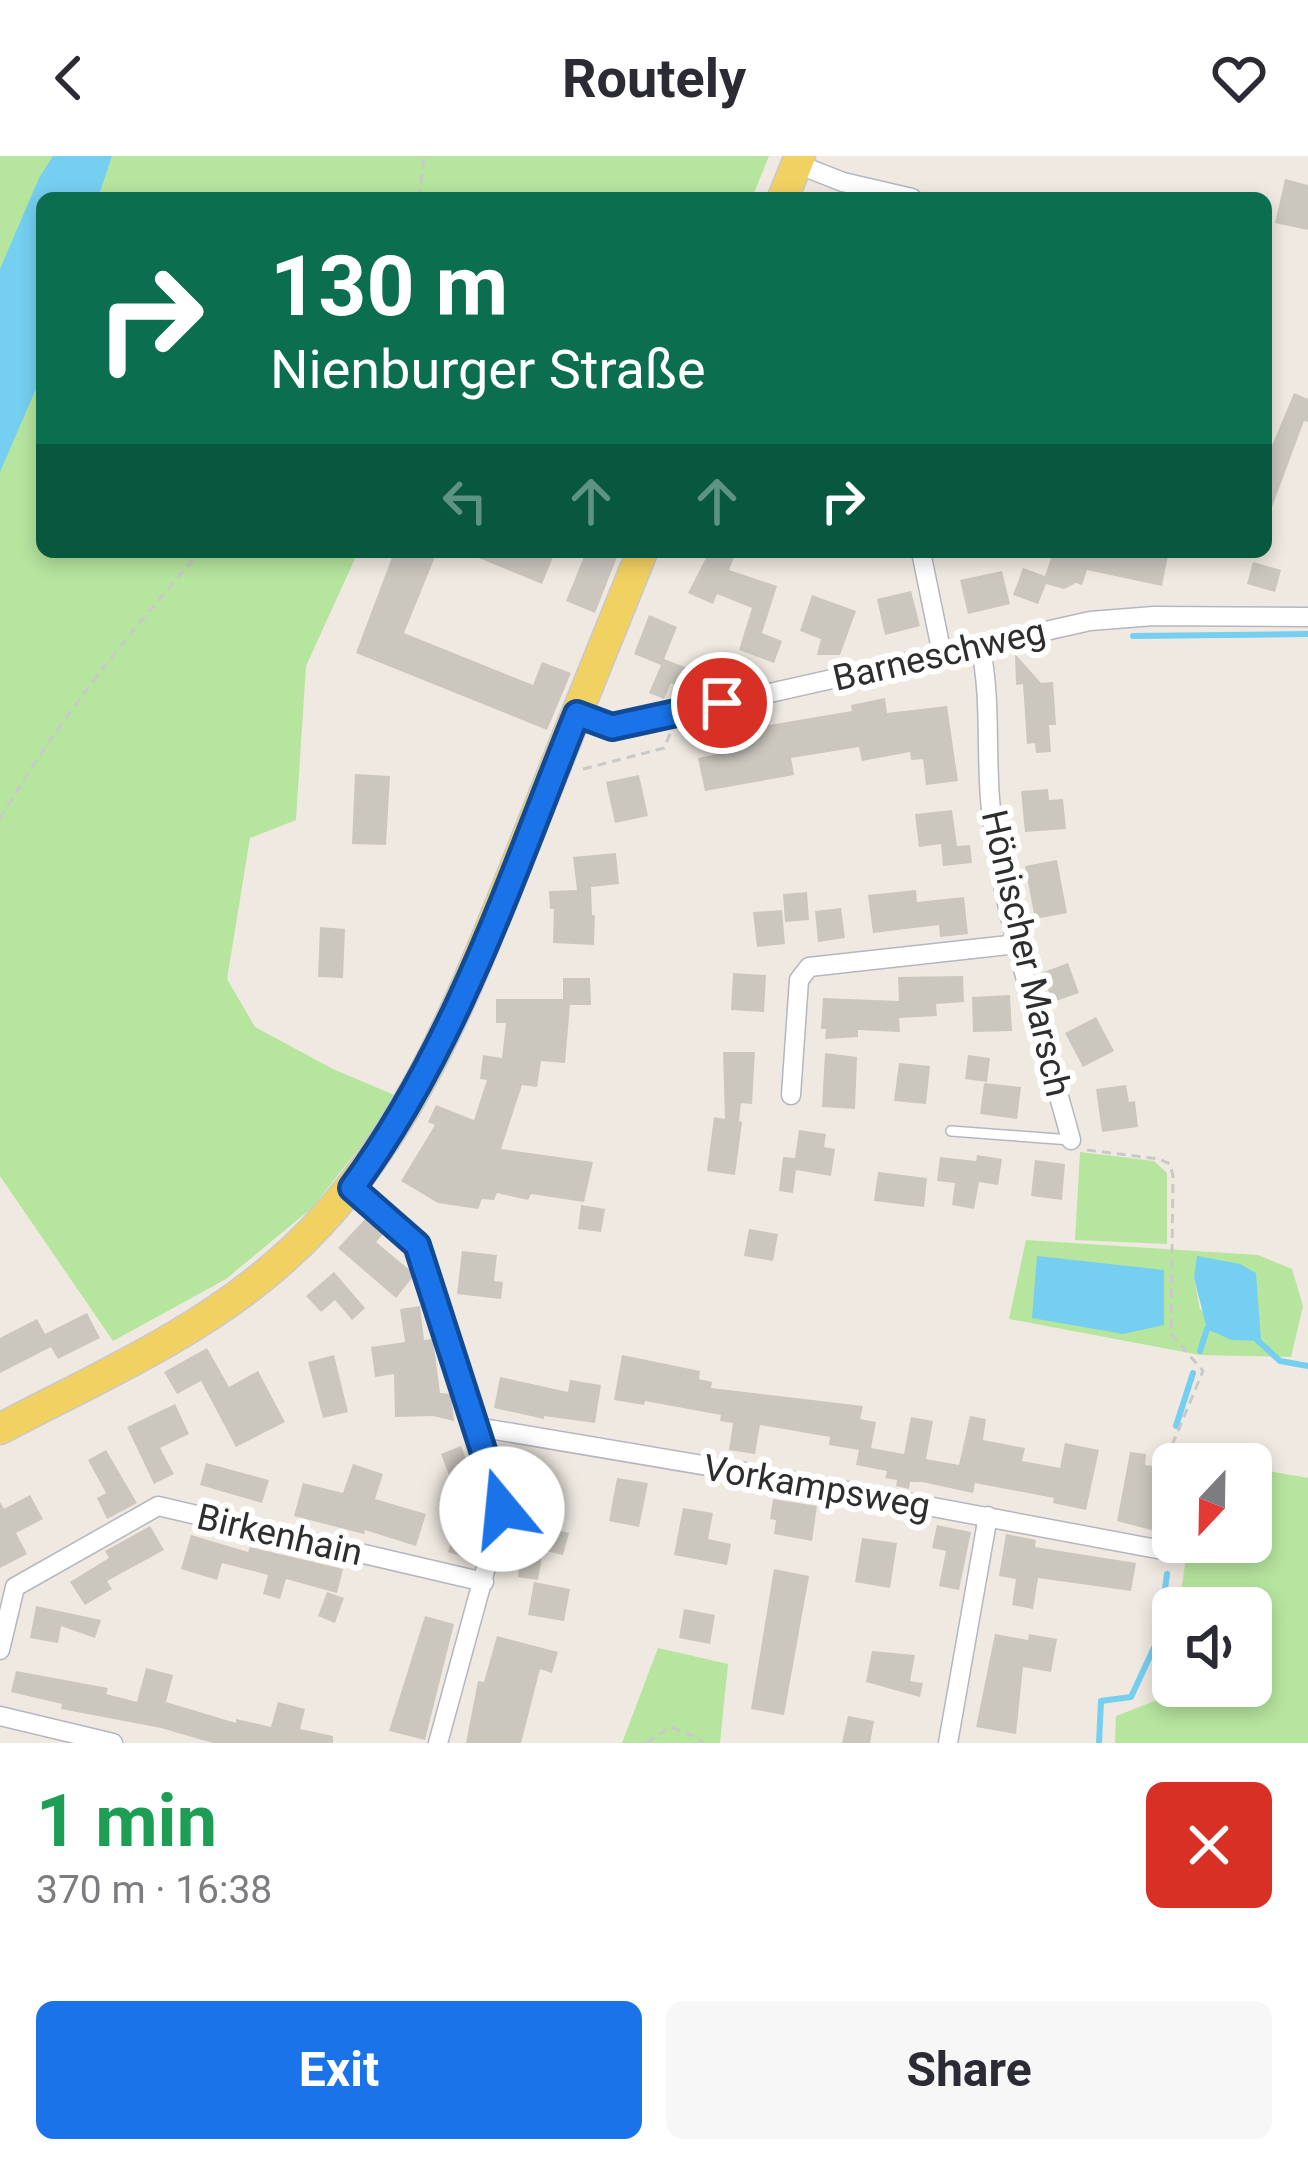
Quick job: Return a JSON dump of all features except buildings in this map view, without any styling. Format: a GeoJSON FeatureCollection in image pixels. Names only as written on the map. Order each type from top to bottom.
{"type":"FeatureCollection","features":[{"type":"Feature","properties":{"kind":"main road"},"geometry":{"type":"LineString","coordinates":[[786,192],[799,160]]}},
{"type":"Feature","properties":{"kind":"main road"},"geometry":{"type":"LineString","coordinates":[[0,1430],[162,1343],[236,1296],[304,1240],[386,1142],[449,1026],[640,558]]}},
{"type":"Feature","properties":{"kind":"street"},"geometry":{"type":"LineString","coordinates":[[799,160],[843,182],[886,192]]}},
{"type":"Feature","properties":{"kind":"street"},"geometry":{"type":"LineString","coordinates":[[921,558],[943,654]]}},
{"type":"Feature","properties":{"kind":"street","name":"Barneschweg"},"geometry":{"type":"LineString","coordinates":[[577,714],[612,727],[623,726],[1032,632],[1125,617],[1308,616]]}},
{"type":"Feature","properties":{"kind":"street","name":"Hönischer Marsch"},"geometry":{"type":"LineString","coordinates":[[980,645],[986,673],[992,810],[1018,944],[1071,1140]]}},
{"type":"Feature","properties":{"kind":"street"},"geometry":{"type":"LineString","coordinates":[[791,1095],[799,980],[809,967],[1018,944]]}},
{"type":"Feature","properties":{"kind":"street"},"geometry":{"type":"LineString","coordinates":[[352,1188],[417,1245],[502,1509],[438,1743]]}},
{"type":"Feature","properties":{"kind":"street","name":"Vorkampsweg"},"geometry":{"type":"LineString","coordinates":[[477,1427],[1152,1548]]}},
{"type":"Feature","properties":{"kind":"street","name":"Birkenhain"},"geometry":{"type":"LineString","coordinates":[[0,1650],[15,1587],[158,1506],[484,1582]]}},
{"type":"Feature","properties":{"kind":"street"},"geometry":{"type":"LineString","coordinates":[[948,1743],[988,1516]]}},
{"type":"Feature","properties":{"kind":"street"},"geometry":{"type":"LineString","coordinates":[[0,1716],[113,1743]]}},
{"type":"Feature","properties":{"kind":"lane","name":"Hönischer Marsch"},"geometry":{"type":"LineString","coordinates":[[951,1131],[1071,1140]]}},
{"type":"Feature","properties":{"kind":"path"},"geometry":{"type":"LineString","coordinates":[[420,192],[424,156]]}},
{"type":"Feature","properties":{"kind":"path"},"geometry":{"type":"LineString","coordinates":[[0,819],[104,663],[195,558]]}},
{"type":"Feature","properties":{"kind":"path"},"geometry":{"type":"LineString","coordinates":[[570,772],[664,748],[672,728]]}},
{"type":"Feature","properties":{"kind":"path"},"geometry":{"type":"LineString","coordinates":[[1071,1140],[1084,1149],[1169,1164],[1173,1176],[1171,1334],[1203,1371],[1173,1443]]}},
{"type":"Feature","properties":{"kind":"path"},"geometry":{"type":"LineString","coordinates":[[647,1743],[670,1727],[703,1743]]}},
{"type":"Feature","properties":{"kind":"green space"},"geometry":{"type":"Polygon","coordinates":[[[0,156],[769,156],[754,192],[36,192],[36,558],[355,558],[306,666],[296,820],[250,838],[227,979],[255,1027],[333,1069],[399,1097],[313,1207],[226,1279],[113,1341],[0,1176],[0,156]]]}},
{"type":"Feature","properties":{"kind":"green space"},"geometry":{"type":"Polygon","coordinates":[[[1080,1152],[1154,1161],[1167,1173],[1167,1244],[1075,1240],[1080,1152]]]}},
{"type":"Feature","properties":{"kind":"green space"},"geometry":{"type":"Polygon","coordinates":[[[1026,1240],[1258,1255],[1292,1269],[1303,1306],[1291,1357],[1200,1355],[1009,1319],[1026,1240]],[[1255,1273],[1194,1278],[1200,1309],[1260,1341],[1255,1273]]]}},
{"type":"Feature","properties":{"kind":"green space"},"geometry":{"type":"Polygon","coordinates":[[[1272,1472],[1308,1478],[1308,1743],[1115,1743],[1116,1716],[1152,1702],[1152,1707],[1272,1707],[1272,1587],[1182,1587],[1185,1563],[1272,1563],[1272,1472]]]}},
{"type":"Feature","properties":{"kind":"green space"},"geometry":{"type":"Polygon","coordinates":[[[658,1648],[728,1664],[720,1743],[622,1743],[658,1648]]]}},
{"type":"Feature","properties":{"kind":"water"},"geometry":{"type":"Polygon","coordinates":[[[53,156],[112,156],[100,192],[36,192],[36,389],[0,472],[0,269],[39,178],[53,156]]]}},
{"type":"Feature","properties":{"kind":"water"},"geometry":{"type":"Polygon","coordinates":[[[1037,1256],[1164,1270],[1164,1325],[1123,1334],[1032,1318],[1037,1256]]]}},
{"type":"Feature","properties":{"kind":"water"},"geometry":{"type":"Polygon","coordinates":[[[1197,1256],[1240,1264],[1256,1273],[1261,1341],[1231,1340],[1207,1329],[1194,1278],[1197,1256]]]}},
{"type":"Feature","properties":{"kind":"waterway"},"geometry":{"type":"LineString","coordinates":[[1133,636],[1308,634]]}},
{"type":"Feature","properties":{"kind":"waterway"},"geometry":{"type":"LineString","coordinates":[[1200,1351],[1210,1328]]}},
{"type":"Feature","properties":{"kind":"waterway"},"geometry":{"type":"LineString","coordinates":[[1256,1339],[1280,1361],[1308,1366]]}},
{"type":"Feature","properties":{"kind":"waterway"},"geometry":{"type":"LineString","coordinates":[[1176,1426],[1193,1373]]}},
{"type":"Feature","properties":{"kind":"waterway"},"geometry":{"type":"LineString","coordinates":[[1099,1743],[1101,1701],[1131,1697],[1158,1639],[1167,1574]]}},
{"type":"Feature","properties":{"kind":"route"},"geometry":{"type":"LineString","coordinates":[[502,1509],[417,1245],[352,1188],[386,1142],[449,1026],[577,714],[612,727],[722,703]]}}]}
